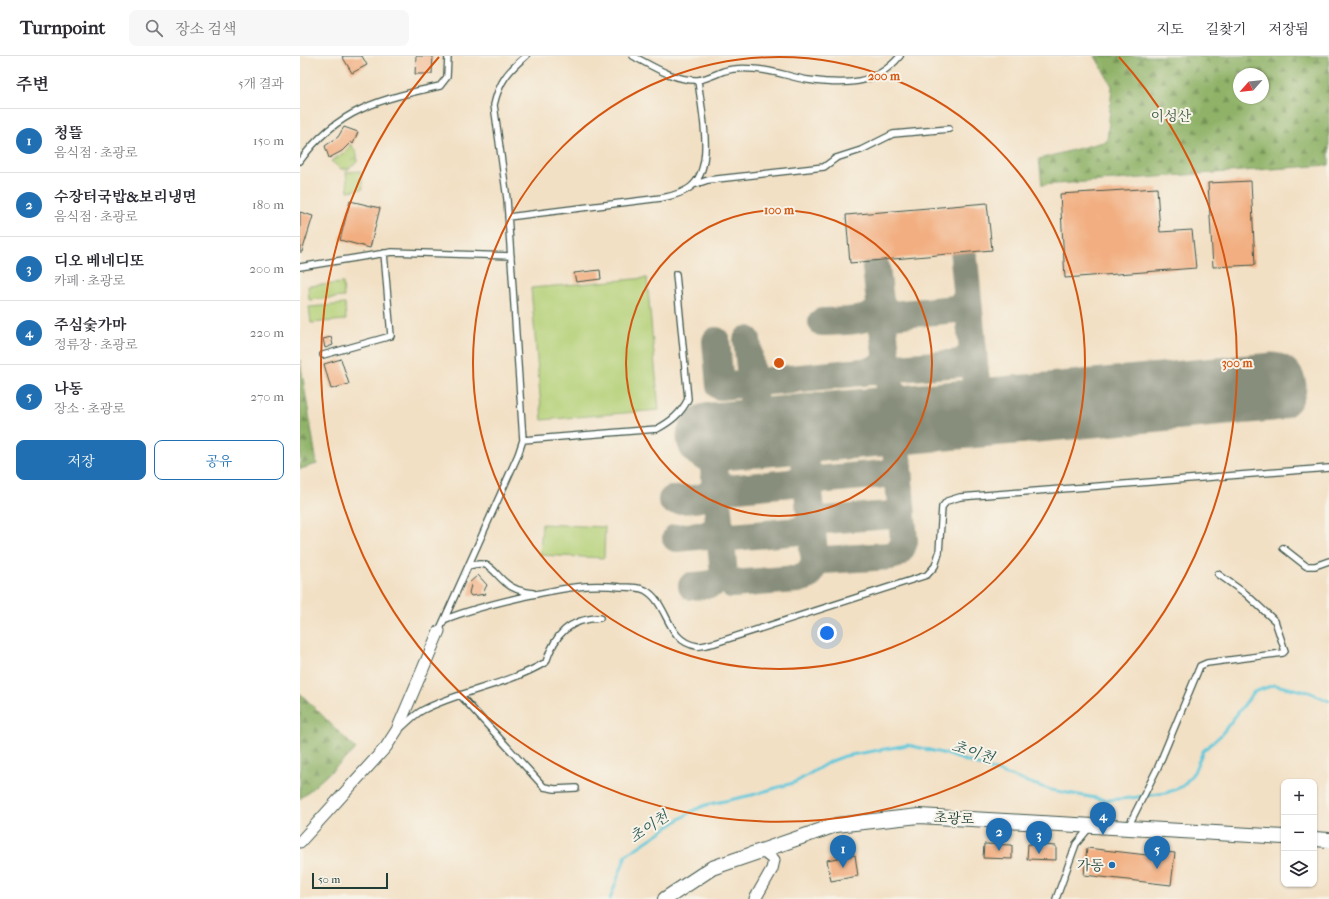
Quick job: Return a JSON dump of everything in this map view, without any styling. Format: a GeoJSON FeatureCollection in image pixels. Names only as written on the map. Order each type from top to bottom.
{"type":"FeatureCollection","features":[{"type":"Feature","properties":{"kind":"street"},"geometry":{"type":"LineString","coordinates":[[300,842],[386,747],[397,730],[439,631]]}},
{"type":"Feature","properties":{"kind":"street","name":"초광로"},"geometry":{"type":"LineString","coordinates":[[665,899],[712,868],[836,825],[919,816],[1281,837]]}},
{"type":"Feature","properties":{"kind":"street"},"geometry":{"type":"LineString","coordinates":[[1317,839],[1329,840]]}},
{"type":"Feature","properties":{"kind":"street"},"geometry":{"type":"LineString","coordinates":[[755,899],[772,869],[774,860],[765,853],[757,852]]}},
{"type":"Feature","properties":{"kind":"lane"},"geometry":{"type":"LineString","coordinates":[[300,161],[322,135],[343,118],[396,96],[440,86],[447,77],[448,56]]}},
{"type":"Feature","properties":{"kind":"lane"},"geometry":{"type":"LineString","coordinates":[[439,631],[446,619],[518,455],[523,440],[508,217],[494,105],[497,89],[511,68],[526,56]]}},
{"type":"Feature","properties":{"kind":"lane"},"geometry":{"type":"LineString","coordinates":[[633,56],[668,74],[698,80],[726,70],[742,68],[775,70],[807,80],[832,82],[860,80],[881,74],[900,56]]}},
{"type":"Feature","properties":{"kind":"lane"},"geometry":{"type":"LineString","coordinates":[[692,186],[699,176],[706,155],[698,80]]}},
{"type":"Feature","properties":{"kind":"lane"},"geometry":{"type":"LineString","coordinates":[[508,217],[662,198],[683,192],[692,186],[708,180],[824,167],[836,158],[861,150],[893,134],[949,129]]}},
{"type":"Feature","properties":{"kind":"lane"},"geometry":{"type":"LineString","coordinates":[[300,266],[392,252],[511,256]]}},
{"type":"Feature","properties":{"kind":"lane"},"geometry":{"type":"LineString","coordinates":[[323,355],[390,336],[384,253]]}},
{"type":"Feature","properties":{"kind":"lane"},"geometry":{"type":"LineString","coordinates":[[523,440],[656,429],[670,422],[683,409],[688,399],[676,274]]}},
{"type":"Feature","properties":{"kind":"lane"},"geometry":{"type":"LineString","coordinates":[[446,619],[470,610],[536,594],[581,585],[603,585],[645,590],[656,601],[674,632],[684,642],[698,646],[715,643],[927,575],[935,566],[939,553],[942,507],[947,501],[960,497],[1329,468]]}},
{"type":"Feature","properties":{"kind":"lane"},"geometry":{"type":"LineString","coordinates":[[1283,548],[1306,566],[1315,566],[1329,561]]}},
{"type":"Feature","properties":{"kind":"lane"},"geometry":{"type":"LineString","coordinates":[[469,566],[482,563],[488,566],[505,583],[516,590],[536,594]]}},
{"type":"Feature","properties":{"kind":"lane"},"geometry":{"type":"LineString","coordinates":[[1128,827],[1148,789],[1200,666],[1207,663],[1272,655],[1283,653],[1285,651],[1275,621],[1246,594],[1218,574]]}},
{"type":"Feature","properties":{"kind":"lane"},"geometry":{"type":"LineString","coordinates":[[397,730],[421,711],[460,695],[529,672],[546,662],[551,646],[564,629],[584,618],[600,618]]}},
{"type":"Feature","properties":{"kind":"lane"},"geometry":{"type":"LineString","coordinates":[[460,695],[544,787],[555,789],[576,788]]}},
{"type":"Feature","properties":{"kind":"lane"},"geometry":{"type":"LineString","coordinates":[[1056,899],[1076,844],[1092,825]]}},
{"type":"Feature","properties":{"kind":"green space","name":"이성산"},"geometry":{"type":"Polygon","coordinates":[[[1095,56],[1329,56],[1329,165],[1042,185],[1039,159],[1107,141],[1112,86],[1095,56]]]}},
{"type":"Feature","properties":{"kind":"green space"},"geometry":{"type":"Polygon","coordinates":[[[351,144],[357,154],[357,162],[347,170],[341,169],[331,161],[345,152],[351,144]]]}},
{"type":"Feature","properties":{"kind":"green space"},"geometry":{"type":"Polygon","coordinates":[[[361,171],[363,189],[348,191],[346,172],[361,171]]]}},
{"type":"Feature","properties":{"kind":"green space"},"geometry":{"type":"Polygon","coordinates":[[[647,278],[659,410],[542,420],[531,288],[647,278]]]}},
{"type":"Feature","properties":{"kind":"green space"},"geometry":{"type":"Polygon","coordinates":[[[343,283],[344,297],[309,300],[308,286],[343,283]]]}},
{"type":"Feature","properties":{"kind":"green space"},"geometry":{"type":"Polygon","coordinates":[[[345,304],[346,320],[311,323],[309,307],[345,304]]]}},
{"type":"Feature","properties":{"kind":"green space"},"geometry":{"type":"Polygon","coordinates":[[[300,360],[317,464],[300,469],[300,360]]]}},
{"type":"Feature","properties":{"kind":"green space"},"geometry":{"type":"Polygon","coordinates":[[[542,524],[605,527],[604,558],[540,555],[542,524]]]}},
{"type":"Feature","properties":{"kind":"green space"},"geometry":{"type":"Polygon","coordinates":[[[300,693],[356,749],[300,799],[300,693]]]}},
{"type":"Feature","properties":{"kind":"building"},"geometry":{"type":"Polygon","coordinates":[[[342,56],[362,56],[367,65],[352,73],[342,56]]]}},
{"type":"Feature","properties":{"kind":"building"},"geometry":{"type":"Polygon","coordinates":[[[416,56],[433,56],[432,74],[415,74],[416,56]]]}},
{"type":"Feature","properties":{"kind":"building"},"geometry":{"type":"Polygon","coordinates":[[[344,127],[358,132],[353,144],[351,142],[342,151],[329,158],[325,146],[338,137],[344,127]]]}},
{"type":"Feature","properties":{"kind":"building"},"geometry":{"type":"Polygon","coordinates":[[[1251,181],[1255,265],[1213,267],[1208,183],[1251,181]]]}},
{"type":"Feature","properties":{"kind":"building"},"geometry":{"type":"Polygon","coordinates":[[[1157,188],[1160,232],[1192,230],[1196,268],[1065,278],[1060,194],[1157,188]]]}},
{"type":"Feature","properties":{"kind":"building"},"geometry":{"type":"Polygon","coordinates":[[[350,201],[380,208],[370,248],[340,240],[350,201]]]}},
{"type":"Feature","properties":{"kind":"building"},"geometry":{"type":"Polygon","coordinates":[[[987,203],[992,250],[850,263],[846,215],[987,203]]]}},
{"type":"Feature","properties":{"kind":"building"},"geometry":{"type":"Polygon","coordinates":[[[300,212],[313,216],[302,252],[300,252],[300,212]]]}},
{"type":"Feature","properties":{"kind":"building"},"geometry":{"type":"Polygon","coordinates":[[[600,270],[601,279],[576,282],[574,273],[600,270]]]}},
{"type":"Feature","properties":{"kind":"building"},"geometry":{"type":"Polygon","coordinates":[[[331,337],[333,345],[325,348],[323,339],[331,337]]]}},
{"type":"Feature","properties":{"kind":"building"},"geometry":{"type":"Polygon","coordinates":[[[341,359],[349,384],[331,389],[324,364],[341,359]]]}},
{"type":"Feature","properties":{"kind":"building"},"geometry":{"type":"Polygon","coordinates":[[[478,575],[487,585],[484,591],[486,594],[471,596],[469,593],[471,585],[469,583],[478,575]]]}},
{"type":"Feature","properties":{"kind":"building"},"geometry":{"type":"Polygon","coordinates":[[[984,844],[1012,845],[1012,859],[983,858],[984,844]]]}},
{"type":"Feature","properties":{"kind":"building"},"geometry":{"type":"Polygon","coordinates":[[[1028,844],[1056,846],[1056,860],[1027,859],[1028,844]]]}},
{"type":"Feature","properties":{"kind":"building"},"geometry":{"type":"Polygon","coordinates":[[[1087,848],[1164,857],[1164,852],[1175,853],[1171,885],[1084,875],[1087,848]]]}},
{"type":"Feature","properties":{"kind":"building"},"geometry":{"type":"Polygon","coordinates":[[[855,855],[858,876],[831,881],[827,860],[855,855]]]}},
{"type":"Feature","properties":{"kind":"waterway","name":"초이천"},"geometry":{"type":"LineString","coordinates":[[610,899],[626,855],[692,811],[706,805],[752,795],[796,782],[829,762],[845,756],[908,745],[946,754],[1051,790],[1107,800],[1131,798],[1166,793],[1183,786],[1194,772],[1203,751],[1220,736],[1254,692],[1274,685],[1309,692],[1329,701]]}},
{"type":"Feature","properties":{"kind":"taxiway"},"geometry":{"type":"LineString","coordinates":[[964,259],[979,413]]}},
{"type":"Feature","properties":{"kind":"taxiway"},"geometry":{"type":"LineString","coordinates":[[813,550],[817,556],[824,560],[891,556],[900,551],[904,541],[894,421],[876,268]]}},
{"type":"Feature","properties":{"kind":"taxiway"},"geometry":{"type":"LineString","coordinates":[[880,305],[892,315],[956,309],[967,300],[967,291]]}},
{"type":"Feature","properties":{"kind":"taxiway"},"geometry":{"type":"LineString","coordinates":[[822,322],[855,320],[871,316],[877,311],[880,305]]}},
{"type":"Feature","properties":{"kind":"taxiway"},"geometry":{"type":"LineString","coordinates":[[747,340],[757,433]]}},
{"type":"Feature","properties":{"kind":"taxiway"},"geometry":{"type":"LineString","coordinates":[[716,341],[720,386],[872,371],[883,364],[887,357]]}},
{"type":"Feature","properties":{"kind":"taxiway"},"geometry":{"type":"LineString","coordinates":[[887,361],[897,368],[962,363],[973,352]]}},
{"type":"Feature","properties":{"kind":"taxiway"},"geometry":{"type":"LineString","coordinates":[[711,437],[724,575],[732,584],[798,579],[808,576],[815,563],[802,429]]}},
{"type":"Feature","properties":{"kind":"taxiway"},"geometry":{"type":"LineString","coordinates":[[806,469],[812,477],[817,480],[884,474],[890,472],[898,464]]}},
{"type":"Feature","properties":{"kind":"taxiway"},"geometry":{"type":"LineString","coordinates":[[715,480],[727,489],[791,483],[802,479],[806,469]]}},
{"type":"Feature","properties":{"kind":"taxiway"},"geometry":{"type":"LineString","coordinates":[[672,500],[697,499],[708,495],[716,486]]}},
{"type":"Feature","properties":{"kind":"taxiway"},"geometry":{"type":"LineString","coordinates":[[810,511],[815,517],[823,520],[892,515],[897,511],[901,504]]}},
{"type":"Feature","properties":{"kind":"taxiway"},"geometry":{"type":"LineString","coordinates":[[676,538],[708,535],[719,526],[725,534],[732,537],[800,531],[806,526],[810,519]]}},
{"type":"Feature","properties":{"kind":"taxiway"},"geometry":{"type":"LineString","coordinates":[[692,586],[714,583],[721,579],[724,575]]}},
{"type":"Feature","properties":{"kind":"runway"},"geometry":{"type":"LineString","coordinates":[[711,437],[1272,387]]}},
{"type":"Feature","properties":{"kind":"place","name":"주심숯가마"},"geometry":{"type":"Point","coordinates":[1103,835]}},
{"type":"Feature","properties":{"kind":"place","name":"수장터국밥&보리냉면"},"geometry":{"type":"Point","coordinates":[999,851]}},
{"type":"Feature","properties":{"kind":"place","name":"디오 베네디또"},"geometry":{"type":"Point","coordinates":[1039,854]}},
{"type":"Feature","properties":{"kind":"place","name":"가동"},"geometry":{"type":"Point","coordinates":[1112,865]}},
{"type":"Feature","properties":{"kind":"place","name":"청뜰"},"geometry":{"type":"Point","coordinates":[843,868]}},
{"type":"Feature","properties":{"kind":"place","name":"나동"},"geometry":{"type":"Point","coordinates":[1157,869]}}]}
